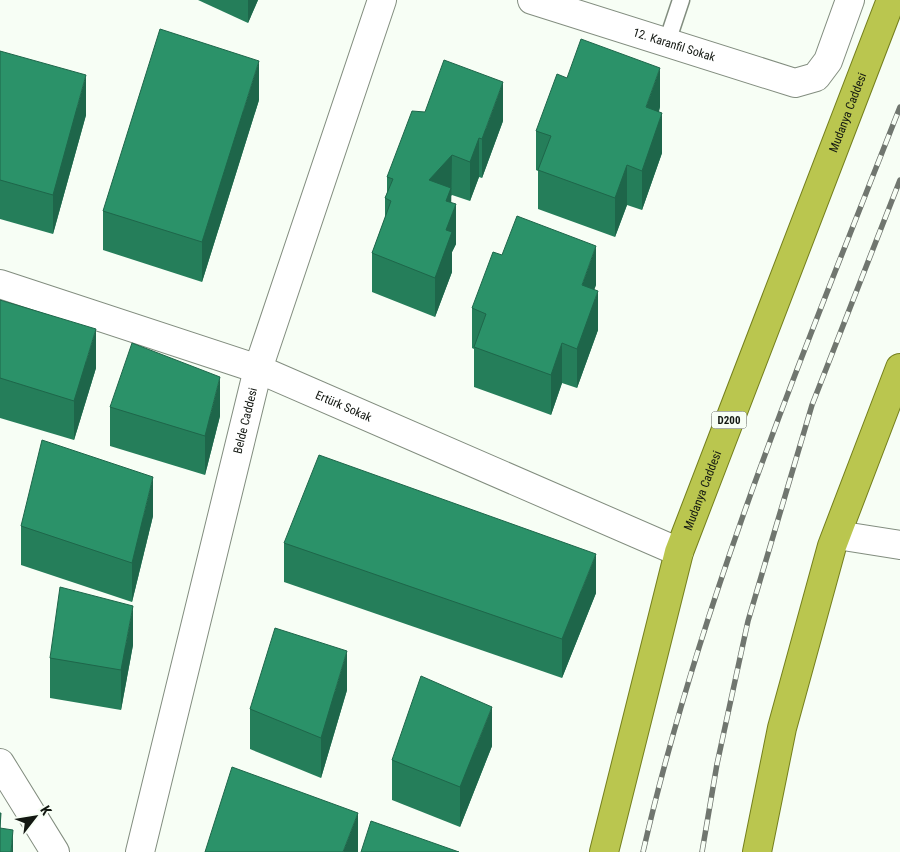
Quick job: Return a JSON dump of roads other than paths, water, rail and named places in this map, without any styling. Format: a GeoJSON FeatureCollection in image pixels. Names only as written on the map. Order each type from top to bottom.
{"type":"FeatureCollection","features":[{"type":"Feature","properties":{"kind":"highway","name":"Mudanya Caddesi"},"geometry":{"type":"LineString","coordinates":[[604,852],[679,552],[891,0]]}},
{"type":"Feature","properties":{"kind":"highway"},"geometry":{"type":"LineString","coordinates":[[757,852],[782,728],[836,535],[900,368]]}},
{"type":"Feature","properties":{"kind":"street","name":"Belde Caddesi"},"geometry":{"type":"LineString","coordinates":[[140,852],[258,369],[382,0]]}},
{"type":"Feature","properties":{"kind":"street","name":"12. Karanfil Sokak"},"geometry":{"type":"LineString","coordinates":[[532,0],[795,83],[816,77],[828,61],[850,0]]}},
{"type":"Feature","properties":{"kind":"street","name":"Ertürk Sokak"},"geometry":{"type":"LineString","coordinates":[[0,284],[258,369],[679,552]]}},
{"type":"Feature","properties":{"kind":"street"},"geometry":{"type":"LineString","coordinates":[[836,535],[900,545]]}},
{"type":"Feature","properties":{"kind":"street"},"geometry":{"type":"LineString","coordinates":[[0,763],[55,852]]}},
{"type":"Feature","properties":{"kind":"lane"},"geometry":{"type":"LineString","coordinates":[[668,42],[681,0]]}},
{"type":"Feature","properties":{"kind":"railway"},"geometry":{"type":"LineString","coordinates":[[643,852],[667,756],[725,568],[792,383],[900,107]]}},
{"type":"Feature","properties":{"kind":"railway"},"geometry":{"type":"LineString","coordinates":[[702,852],[717,764],[748,621],[812,405],[900,180]]}}]}
